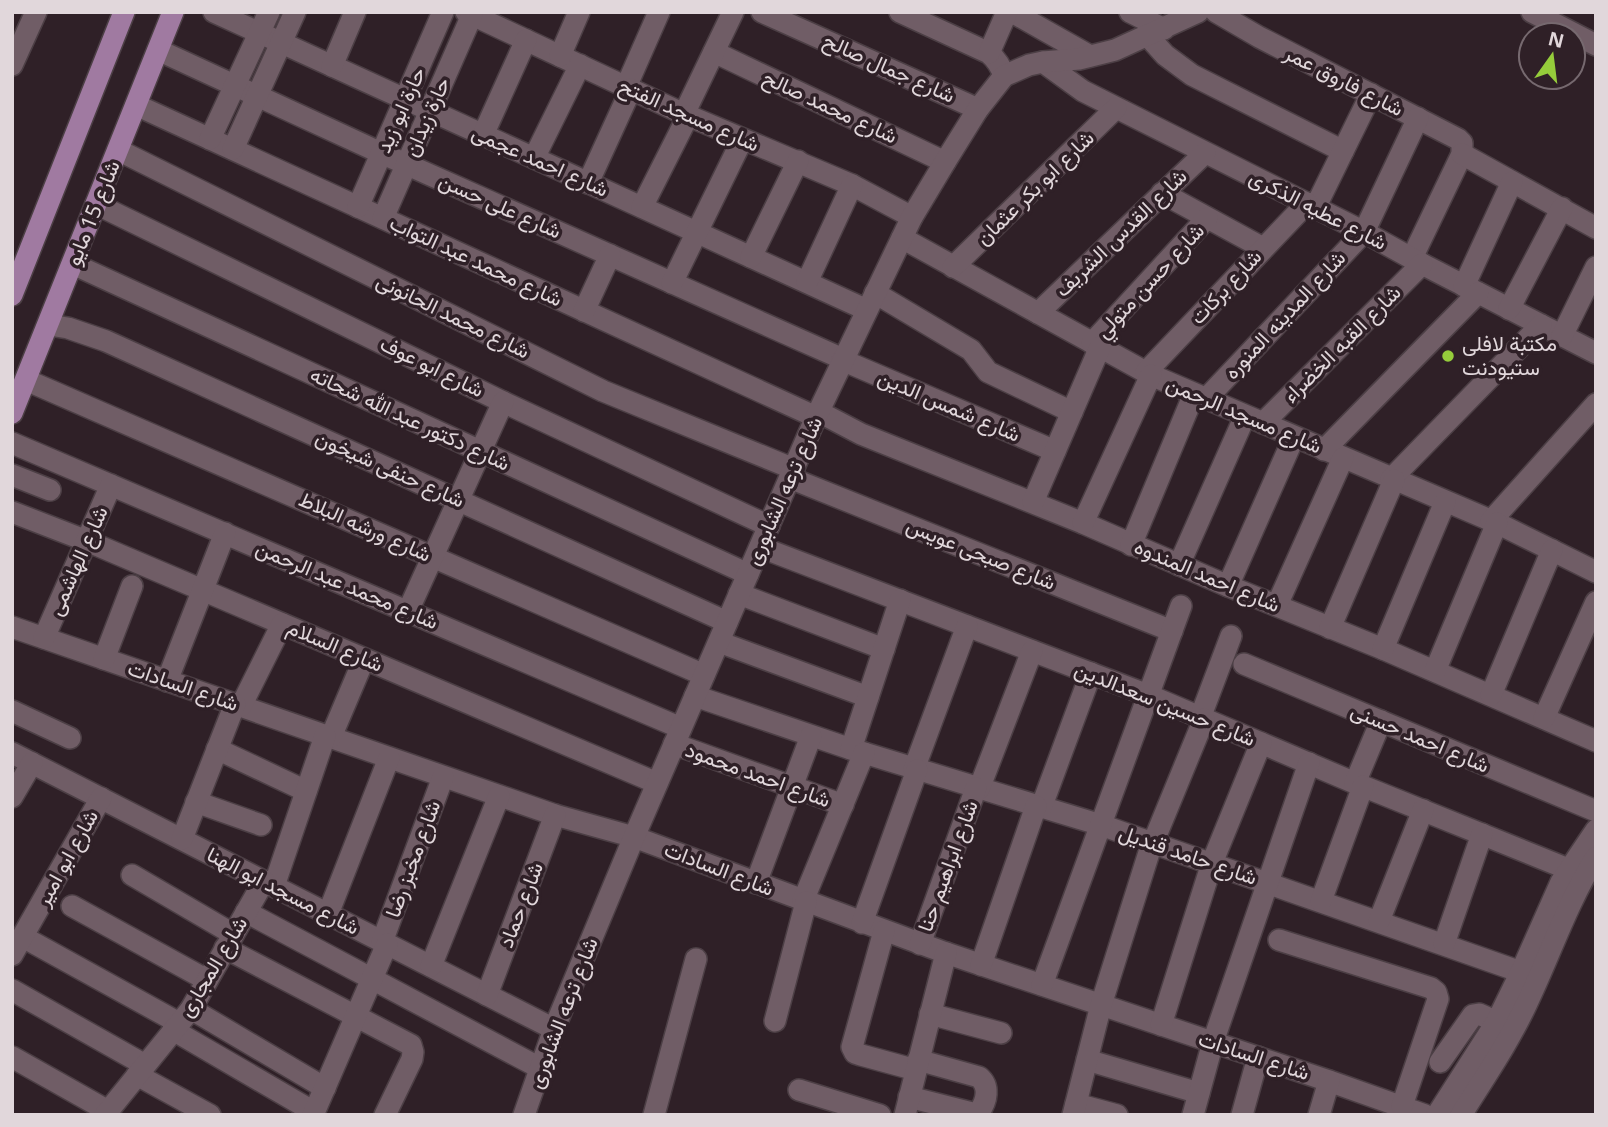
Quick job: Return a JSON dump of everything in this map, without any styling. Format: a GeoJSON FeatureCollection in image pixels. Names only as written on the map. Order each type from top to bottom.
{"type":"FeatureCollection","features":[{"type":"Feature","properties":{"kind":"main road"},"geometry":{"type":"LineString","coordinates":[[12,295],[20,253],[124,12]]}},
{"type":"Feature","properties":{"kind":"main road","name":"شارع 15 مايو"},"geometry":{"type":"LineString","coordinates":[[12,413],[173,12]]}},
{"type":"Feature","properties":{"kind":"street"},"geometry":{"type":"LineString","coordinates":[[12,65],[36,12]]}},
{"type":"Feature","properties":{"kind":"street","name":"شارع احمد عجمى"},"geometry":{"type":"LineString","coordinates":[[214,12],[807,282],[871,301],[971,351],[988,372],[1072,412]]}},
{"type":"Feature","properties":{"kind":"street"},"geometry":{"type":"LineString","coordinates":[[210,139],[268,12]]}},
{"type":"Feature","properties":{"kind":"street"},"geometry":{"type":"LineString","coordinates":[[233,149],[295,12]]}},
{"type":"Feature","properties":{"kind":"street"},"geometry":{"type":"LineString","coordinates":[[332,66],[355,12]]}},
{"type":"Feature","properties":{"kind":"street","name":"حارة ابو زيد"},"geometry":{"type":"LineString","coordinates":[[358,207],[443,12]]}},
{"type":"Feature","properties":{"kind":"street"},"geometry":{"type":"LineString","coordinates":[[560,56],[579,12]]}},
{"type":"Feature","properties":{"kind":"street"},"geometry":{"type":"LineString","coordinates":[[588,183],[660,12]]}},
{"type":"Feature","properties":{"kind":"street"},"geometry":{"type":"LineString","coordinates":[[642,207],[733,12]]}},
{"type":"Feature","properties":{"kind":"street","name":"شارع جمال صالح"},"geometry":{"type":"LineString","coordinates":[[762,12],[978,109]]}},
{"type":"Feature","properties":{"kind":"street"},"geometry":{"type":"LineString","coordinates":[[900,12],[940,21],[989,52],[1002,67],[1004,76],[1043,62],[1079,59],[1115,50],[1198,12]]}},
{"type":"Feature","properties":{"kind":"street"},"geometry":{"type":"LineString","coordinates":[[989,52],[1007,12]]}},
{"type":"Feature","properties":{"kind":"street"},"geometry":{"type":"LineString","coordinates":[[1012,12],[1090,56]]}},
{"type":"Feature","properties":{"kind":"street"},"geometry":{"type":"LineString","coordinates":[[1130,12],[1156,32],[1166,55],[1192,75],[1343,151]]}},
{"type":"Feature","properties":{"kind":"street","name":"شارع فاروق عمر"},"geometry":{"type":"LineString","coordinates":[[1216,12],[1458,138],[1462,143],[1462,154]]}},
{"type":"Feature","properties":{"kind":"street"},"geometry":{"type":"LineString","coordinates":[[1532,12],[1594,39]]}},
{"type":"Feature","properties":{"kind":"street","name":"شارع مسجد الفتح"},"geometry":{"type":"LineString","coordinates":[[469,13],[508,21],[526,40],[686,115],[852,185],[912,216]]}},
{"type":"Feature","properties":{"kind":"street","name":"حارة زيدان"},"geometry":{"type":"LineString","coordinates":[[383,218],[469,13]]}},
{"type":"Feature","properties":{"kind":"street"},"geometry":{"type":"LineString","coordinates":[[483,135],[526,40]]}},
{"type":"Feature","properties":{"kind":"street","name":"شارع على حسن"},"geometry":{"type":"LineString","coordinates":[[158,50],[843,359]]}},
{"type":"Feature","properties":{"kind":"street","name":"شارع محمد صالح"},"geometry":{"type":"LineString","coordinates":[[714,52],[945,162]]}},
{"type":"Feature","properties":{"kind":"street","name":"شارع عطيه الذكرى"},"geometry":{"type":"LineString","coordinates":[[1043,62],[1083,91],[1364,232],[1596,353]]}},
{"type":"Feature","properties":{"kind":"street"},"geometry":{"type":"LineString","coordinates":[[534,158],[580,65]]}},
{"type":"Feature","properties":{"kind":"street","name":"شارع ترعه الشابورى"},"geometry":{"type":"LineString","coordinates":[[524,1115],[554,1029],[634,837],[843,359],[912,216],[978,109],[1004,76]]}},
{"type":"Feature","properties":{"kind":"street","name":"شارع بركات"},"geometry":{"type":"LineString","coordinates":[[1083,523],[1149,374],[1263,248],[1311,206],[1343,151],[1371,94]]}},
{"type":"Feature","properties":{"kind":"street","name":"شارع محمد عبد التواب"},"geometry":{"type":"LineString","coordinates":[[136,105],[584,311],[818,415]]}},
{"type":"Feature","properties":{"kind":"street","name":"شارع ابو بكر عثمان"},"geometry":{"type":"LineString","coordinates":[[953,267],[1116,108]]}},
{"type":"Feature","properties":{"kind":"street","name":"شارع المدينه المنوره"},"geometry":{"type":"LineString","coordinates":[[1200,396],[1364,232],[1418,118]]}},
{"type":"Feature","properties":{"kind":"street"},"geometry":{"type":"LineString","coordinates":[[672,283],[742,139]]}},
{"type":"Feature","properties":{"kind":"street","name":"شارع محمد الحانونى"},"geometry":{"type":"LineString","coordinates":[[118,150],[603,391],[792,474]]}},
{"type":"Feature","properties":{"kind":"street","name":"شارع القدس الشريف"},"geometry":{"type":"LineString","coordinates":[[1038,313],[1205,153]]}},
{"type":"Feature","properties":{"kind":"street"},"geometry":{"type":"LineString","coordinates":[[1462,154],[1596,228]]}},
{"type":"Feature","properties":{"kind":"street","name":"شارع القبه الخضراء"},"geometry":{"type":"LineString","coordinates":[[1254,420],[1417,261],[1462,154]]}},
{"type":"Feature","properties":{"kind":"street"},"geometry":{"type":"LineString","coordinates":[[751,257],[798,161]]}},
{"type":"Feature","properties":{"kind":"street"},"geometry":{"type":"LineString","coordinates":[[1277,606],[1334,454],[1471,289],[1512,182]]}},
{"type":"Feature","properties":{"kind":"street"},"geometry":{"type":"LineString","coordinates":[[807,282],[852,185]]}},
{"type":"Feature","properties":{"kind":"street"},"geometry":{"type":"LineString","coordinates":[[1162,193],[1263,248]]}},
{"type":"Feature","properties":{"kind":"street","name":"شارع ابو عوف"},"geometry":{"type":"LineString","coordinates":[[96,204],[503,402],[769,526]]}},
{"type":"Feature","properties":{"kind":"street"},"geometry":{"type":"LineString","coordinates":[[1509,309],[1562,208]]}},
{"type":"Feature","properties":{"kind":"street","name":"شارع حسن متولي"},"geometry":{"type":"LineString","coordinates":[[1032,502],[1072,412],[1096,345],[1207,218]]}},
{"type":"Feature","properties":{"kind":"street","name":"شارع مسجد الرحمن"},"geometry":{"type":"LineString","coordinates":[[902,238],[1149,374],[1494,522],[1594,568]]}},
{"type":"Feature","properties":{"kind":"street"},"geometry":{"type":"LineString","coordinates":[[584,311],[610,255]]}},
{"type":"Feature","properties":{"kind":"street","name":"شارع دكتور عبد الله شحاته"},"geometry":{"type":"LineString","coordinates":[[73,264],[748,573]]}},
{"type":"Feature","properties":{"kind":"street"},"geometry":{"type":"LineString","coordinates":[[1562,336],[1596,267]]}},
{"type":"Feature","properties":{"kind":"street","name":"شارع حنفى شيخون"},"geometry":{"type":"LineString","coordinates":[[49,325],[68,328],[106,341],[727,622]]}},
{"type":"Feature","properties":{"kind":"street"},"geometry":{"type":"LineString","coordinates":[[1330,628],[1393,479],[1541,325]]}},
{"type":"Feature","properties":{"kind":"street","name":"شارع شمس الدين"},"geometry":{"type":"LineString","coordinates":[[843,359],[1055,451]]}},
{"type":"Feature","properties":{"kind":"street","name":"شارع ورشه البلاط"},"geometry":{"type":"LineString","coordinates":[[26,380],[704,675]]}},
{"type":"Feature","properties":{"kind":"street"},"geometry":{"type":"LineString","coordinates":[[1131,544],[1200,396]]}},
{"type":"Feature","properties":{"kind":"street"},"geometry":{"type":"LineString","coordinates":[[408,611],[503,402]]}},
{"type":"Feature","properties":{"kind":"street"},"geometry":{"type":"LineString","coordinates":[[1436,671],[1494,522],[1596,404]]}},
{"type":"Feature","properties":{"kind":"street","name":"شارع احمد المندوه"},"geometry":{"type":"LineString","coordinates":[[818,415],[1083,523],[1595,739]]}},
{"type":"Feature","properties":{"kind":"street"},"geometry":{"type":"LineString","coordinates":[[1179,565],[1254,420]]}},
{"type":"Feature","properties":{"kind":"street"},"geometry":{"type":"LineString","coordinates":[[1228,586],[1294,437]]}},
{"type":"Feature","properties":{"kind":"street","name":"شارع محمد عبد الرحمن"},"geometry":{"type":"LineString","coordinates":[[12,443],[408,611],[678,736]]}},
{"type":"Feature","properties":{"kind":"street","name":"شارع صبحى عويس"},"geometry":{"type":"LineString","coordinates":[[792,474],[1172,631]]}},
{"type":"Feature","properties":{"kind":"street"},"geometry":{"type":"LineString","coordinates":[[12,475],[50,491]]}},
{"type":"Feature","properties":{"kind":"street","name":"شارع الهاشمى"},"geometry":{"type":"LineString","coordinates":[[44,638],[111,485]]}},
{"type":"Feature","properties":{"kind":"street"},"geometry":{"type":"LineString","coordinates":[[1383,649],[1445,502]]}},
{"type":"Feature","properties":{"kind":"street","name":"شارع السلام"},"geometry":{"type":"LineString","coordinates":[[12,512],[87,541],[657,783]]}},
{"type":"Feature","properties":{"kind":"street"},"geometry":{"type":"LineString","coordinates":[[167,681],[225,533]]}},
{"type":"Feature","properties":{"kind":"street","name":"شارع حسين سعدالدين"},"geometry":{"type":"LineString","coordinates":[[760,547],[1148,695],[1482,834],[1587,868]]}},
{"type":"Feature","properties":{"kind":"street"},"geometry":{"type":"LineString","coordinates":[[1491,695],[1552,550]]}},
{"type":"Feature","properties":{"kind":"street"},"geometry":{"type":"LineString","coordinates":[[104,659],[132,586]]}},
{"type":"Feature","properties":{"kind":"street"},"geometry":{"type":"LineString","coordinates":[[739,594],[884,649]]}},
{"type":"Feature","properties":{"kind":"street"},"geometry":{"type":"LineString","coordinates":[[775,1021],[804,901],[843,805],[858,751],[868,697],[900,600]]}},
{"type":"Feature","properties":{"kind":"street"},"geometry":{"type":"LineString","coordinates":[[1544,718],[1596,602]]}},
{"type":"Feature","properties":{"kind":"street"},"geometry":{"type":"LineString","coordinates":[[1042,985],[1181,606]]}},
{"type":"Feature","properties":{"kind":"street"},"geometry":{"type":"LineString","coordinates":[[181,839],[217,749],[282,624]]}},
{"type":"Feature","properties":{"kind":"street"},"geometry":{"type":"LineString","coordinates":[[862,923],[967,626]]}},
{"type":"Feature","properties":{"kind":"street","name":"شارع السادات"},"geometry":{"type":"LineString","coordinates":[[12,627],[555,815],[634,837],[920,944],[1425,1115]]}},
{"type":"Feature","properties":{"kind":"street"},"geometry":{"type":"LineString","coordinates":[[1117,1115],[1074,1109],[1101,1004],[1152,843],[1202,719],[1231,636]]}},
{"type":"Feature","properties":{"kind":"street"},"geometry":{"type":"LineString","coordinates":[[719,642],[868,697]]}},
{"type":"Feature","properties":{"kind":"street","name":"شارع ابراهيم حنا"},"geometry":{"type":"LineString","coordinates":[[920,944],[1032,651]]}},
{"type":"Feature","properties":{"kind":"street","name":"شارع المجارى"},"geometry":{"type":"LineString","coordinates":[[107,1113],[181,1020],[246,912],[269,884],[328,736],[364,659]]}},
{"type":"Feature","properties":{"kind":"street","name":"شارع احمد حسنى"},"geometry":{"type":"LineString","coordinates":[[1244,664],[1596,811]]}},
{"type":"Feature","properties":{"kind":"street"},"geometry":{"type":"LineString","coordinates":[[981,965],[1038,807],[1091,673]]}},
{"type":"Feature","properties":{"kind":"street","name":"شارع حامد قنديل"},"geometry":{"type":"LineString","coordinates":[[695,696],[858,751],[1101,825],[1521,972]]}},
{"type":"Feature","properties":{"kind":"street"},"geometry":{"type":"LineString","coordinates":[[12,711],[70,738]]}},
{"type":"Feature","properties":{"kind":"street"},"geometry":{"type":"LineString","coordinates":[[1321,901],[1381,722]]}},
{"type":"Feature","properties":{"kind":"street","name":"شارع احمد محمود"},"geometry":{"type":"LineString","coordinates":[[678,736],[791,786],[843,805]]}},
{"type":"Feature","properties":{"kind":"street"},"geometry":{"type":"LineString","coordinates":[[756,883],[789,816],[791,786],[811,736]]}},
{"type":"Feature","properties":{"kind":"street"},"geometry":{"type":"LineString","coordinates":[[1161,1025],[1212,863],[1261,743]]}},
{"type":"Feature","properties":{"kind":"street"},"geometry":{"type":"LineString","coordinates":[[217,749],[306,792]]}},
{"type":"Feature","properties":{"kind":"street","name":"شارع مسجد ابو الهنا"},"geometry":{"type":"LineString","coordinates":[[12,753],[554,1029]]}},
{"type":"Feature","properties":{"kind":"street"},"geometry":{"type":"LineString","coordinates":[[328,914],[389,758]]}},
{"type":"Feature","properties":{"kind":"street"},"geometry":{"type":"LineString","coordinates":[[12,797],[32,763]]}},
{"type":"Feature","properties":{"kind":"street"},"geometry":{"type":"LineString","coordinates":[[1193,1115],[1213,1042],[1309,763]]}},
{"type":"Feature","properties":{"kind":"street","name":"شارع مخبز رضا"},"geometry":{"type":"LineString","coordinates":[[314,1113],[372,979],[443,776]]}},
{"type":"Feature","properties":{"kind":"street"},"geometry":{"type":"LineString","coordinates":[[431,966],[499,796]]}},
{"type":"Feature","properties":{"kind":"street","name":"شارع ابو امير"},"geometry":{"type":"LineString","coordinates":[[18,946],[101,798]]}},
{"type":"Feature","properties":{"kind":"street"},"geometry":{"type":"LineString","coordinates":[[196,802],[261,825]]}},
{"type":"Feature","properties":{"kind":"street"},"geometry":{"type":"LineString","coordinates":[[1379,921],[1423,810]]}},
{"type":"Feature","properties":{"kind":"street","name":"شارع حماد"},"geometry":{"type":"LineString","coordinates":[[486,995],[555,815]]}},
{"type":"Feature","properties":{"kind":"street"},"geometry":{"type":"LineString","coordinates":[[1437,1115],[1536,984],[1587,868],[1596,830]]}},
{"type":"Feature","properties":{"kind":"street"},"geometry":{"type":"LineString","coordinates":[[1444,944],[1482,834]]}},
{"type":"Feature","properties":{"kind":"street"},"geometry":{"type":"LineString","coordinates":[[1461,1115],[1505,1025],[1521,972],[1561,882],[1587,868]]}},
{"type":"Feature","properties":{"kind":"street"},"geometry":{"type":"LineString","coordinates":[[132,875],[229,941],[356,1016],[411,1045],[412,1059],[384,1115]]}},
{"type":"Feature","properties":{"kind":"street"},"geometry":{"type":"LineString","coordinates":[[72,906],[207,980]]}},
{"type":"Feature","properties":{"kind":"street"},"geometry":{"type":"LineString","coordinates":[[246,912],[540,1068]]}},
{"type":"Feature","properties":{"kind":"street"},"geometry":{"type":"LineString","coordinates":[[884,931],[852,1047],[855,1052],[917,1065],[973,1074],[988,1087],[979,1112],[907,1106],[917,1065],[946,953]]}},
{"type":"Feature","properties":{"kind":"street"},"geometry":{"type":"LineString","coordinates":[[1279,940],[1431,988],[1436,992],[1438,999],[1402,1106]]}},
{"type":"Feature","properties":{"kind":"street"},"geometry":{"type":"LineString","coordinates":[[18,946],[325,1088]]}},
{"type":"Feature","properties":{"kind":"street"},"geometry":{"type":"LineString","coordinates":[[654,1115],[695,959]]}},
{"type":"Feature","properties":{"kind":"street"},"geometry":{"type":"LineString","coordinates":[[12,990],[141,1070],[201,1113]]}},
{"type":"Feature","properties":{"kind":"street"},"geometry":{"type":"LineString","coordinates":[[930,1014],[1001,1033]]}},
{"type":"Feature","properties":{"kind":"street"},"geometry":{"type":"LineString","coordinates":[[1440,1062],[1473,1015],[1479,1014],[1505,1025]]}},
{"type":"Feature","properties":{"kind":"street"},"geometry":{"type":"LineString","coordinates":[[181,1020],[314,1113]]}},
{"type":"Feature","properties":{"kind":"street"},"geometry":{"type":"LineString","coordinates":[[12,1057],[107,1113]]}},
{"type":"Feature","properties":{"kind":"street"},"geometry":{"type":"LineString","coordinates":[[1242,1115],[1258,1057]]}},
{"type":"Feature","properties":{"kind":"street"},"geometry":{"type":"LineString","coordinates":[[1087,1060],[1199,1093]]}},
{"type":"Feature","properties":{"kind":"street"},"geometry":{"type":"LineString","coordinates":[[1319,1115],[1329,1081]]}},
{"type":"Feature","properties":{"kind":"street"},"geometry":{"type":"LineString","coordinates":[[799,1090],[880,1115]]}},
{"type":"Feature","properties":{"kind":"place","name":"مكتبة لافلى ستيودنت"},"geometry":{"type":"Point","coordinates":[1448,356]}}]}
